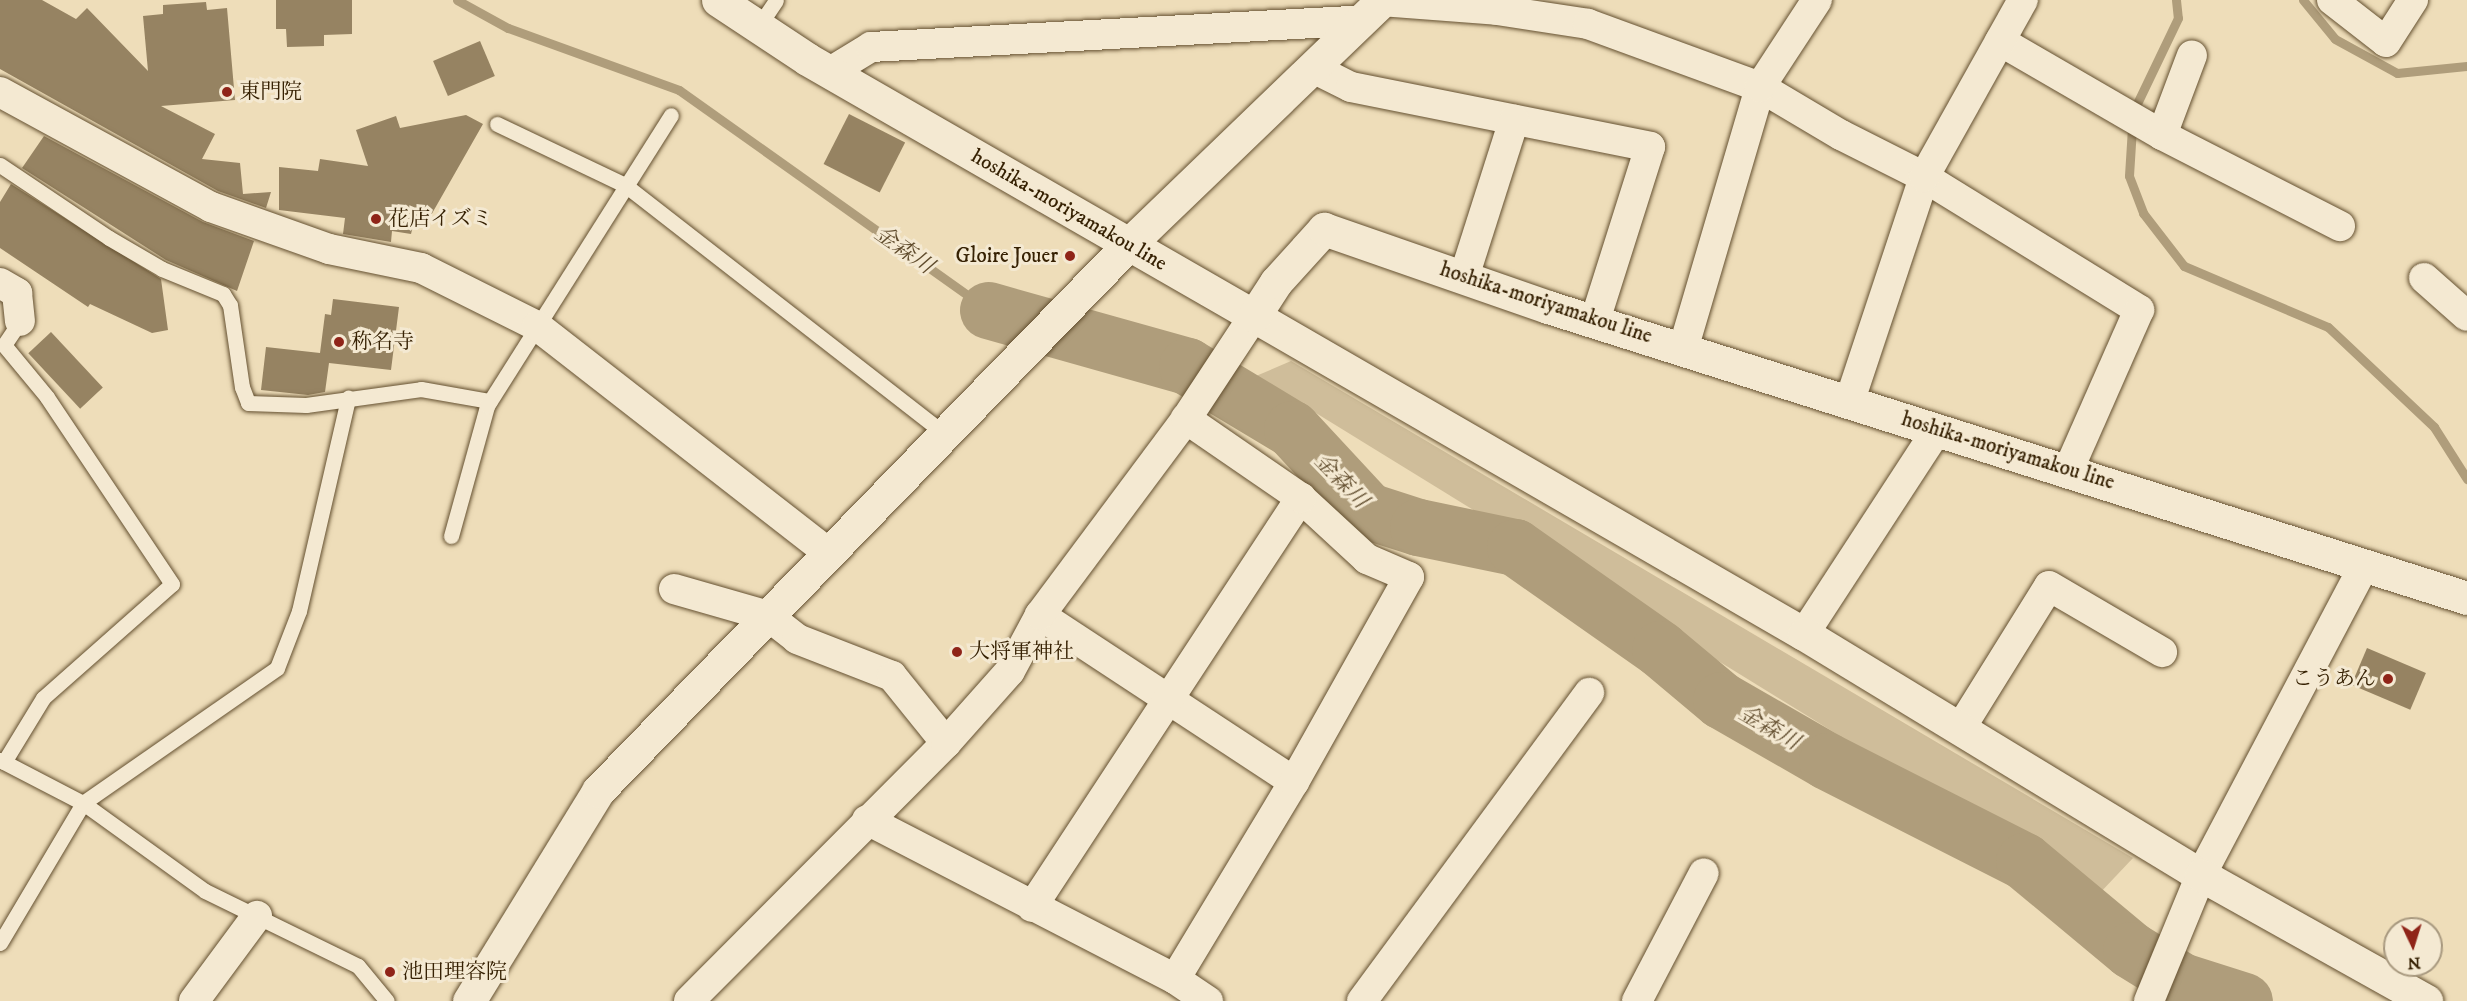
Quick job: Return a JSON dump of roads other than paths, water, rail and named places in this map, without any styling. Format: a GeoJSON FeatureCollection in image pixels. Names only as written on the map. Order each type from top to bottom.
{"type":"FeatureCollection","features":[{"type":"Feature","properties":{"kind":"street","name":"hoshika-moriyamakou line"},"geometry":{"type":"LineString","coordinates":[[718,0],[830,72],[1254,316],[1276,282],[1324,229],[1595,320],[1684,346],[1937,430],[2069,469],[2467,598]]}},
{"type":"Feature","properties":{"kind":"street"},"geometry":{"type":"LineString","coordinates":[[1684,346],[1760,87],[1817,0]]}},
{"type":"Feature","properties":{"kind":"street"},"geometry":{"type":"LineString","coordinates":[[1850,400],[1924,177],[2023,0]]}},
{"type":"Feature","properties":{"kind":"street"},"geometry":{"type":"LineString","coordinates":[[2332,0],[2386,42],[2413,0]]}},
{"type":"Feature","properties":{"kind":"street"},"geometry":{"type":"LineString","coordinates":[[469,1001],[598,791],[1128,245],[1375,7]]}},
{"type":"Feature","properties":{"kind":"street"},"geometry":{"type":"LineString","coordinates":[[830,72],[871,47],[1375,7],[1595,12],[1760,87],[1841,135],[1924,177],[2139,310],[2069,469]]}},
{"type":"Feature","properties":{"kind":"street"},"geometry":{"type":"LineString","coordinates":[[2000,41],[2162,135],[2340,226]]}},
{"type":"Feature","properties":{"kind":"street"},"geometry":{"type":"LineString","coordinates":[[2162,135],[2192,55]]}},
{"type":"Feature","properties":{"kind":"street"},"geometry":{"type":"LineString","coordinates":[[1312,68],[1351,87],[1650,147],[1595,320]]}},
{"type":"Feature","properties":{"kind":"street"},"geometry":{"type":"LineString","coordinates":[[0,92],[211,207],[329,249],[421,268],[537,326],[829,553]]}},
{"type":"Feature","properties":{"kind":"street"},"geometry":{"type":"LineString","coordinates":[[1464,277],[1514,120]]}},
{"type":"Feature","properties":{"kind":"street"},"geometry":{"type":"LineString","coordinates":[[2424,278],[2467,316]]}},
{"type":"Feature","properties":{"kind":"street"},"geometry":{"type":"LineString","coordinates":[[0,282],[17,293],[20,321]]}},
{"type":"Feature","properties":{"kind":"street"},"geometry":{"type":"LineString","coordinates":[[689,1001],[946,743],[1010,671],[1040,615],[1186,419],[1254,316],[1804,634],[2201,875],[2426,1001]]}},
{"type":"Feature","properties":{"kind":"street"},"geometry":{"type":"LineString","coordinates":[[1175,980],[1294,782],[1409,577],[1367,559],[1301,498],[1186,419]]}},
{"type":"Feature","properties":{"kind":"street"},"geometry":{"type":"LineString","coordinates":[[1804,634],[1937,430]]}},
{"type":"Feature","properties":{"kind":"street"},"geometry":{"type":"LineString","coordinates":[[1032,907],[1301,498]]}},
{"type":"Feature","properties":{"kind":"street"},"geometry":{"type":"LineString","coordinates":[[2149,1001],[2201,875],[2364,566]]}},
{"type":"Feature","properties":{"kind":"street"},"geometry":{"type":"LineString","coordinates":[[1960,729],[2049,586],[2162,651]]}},
{"type":"Feature","properties":{"kind":"street"},"geometry":{"type":"LineString","coordinates":[[674,590],[768,616],[797,639],[892,676],[946,743]]}},
{"type":"Feature","properties":{"kind":"street"},"geometry":{"type":"LineString","coordinates":[[1040,615],[1294,782]]}},
{"type":"Feature","properties":{"kind":"street"},"geometry":{"type":"LineString","coordinates":[[1362,1001],[1589,693]]}},
{"type":"Feature","properties":{"kind":"street"},"geometry":{"type":"LineString","coordinates":[[867,820],[1175,980],[1208,1001]]}},
{"type":"Feature","properties":{"kind":"street"},"geometry":{"type":"LineString","coordinates":[[1637,1001],[1704,873]]}},
{"type":"Feature","properties":{"kind":"street"},"geometry":{"type":"LineString","coordinates":[[194,1001],[257,916]]}},
{"type":"Feature","properties":{"kind":"lane"},"geometry":{"type":"LineString","coordinates":[[758,27],[776,0]]}},
{"type":"Feature","properties":{"kind":"lane"},"geometry":{"type":"LineString","coordinates":[[451,536],[490,401],[670,115]]}},
{"type":"Feature","properties":{"kind":"lane"},"geometry":{"type":"LineString","coordinates":[[497,124],[625,185],[956,423]]}},
{"type":"Feature","properties":{"kind":"lane"},"geometry":{"type":"LineString","coordinates":[[0,165],[118,244],[162,269],[223,294],[230,305],[242,387],[248,403],[306,405],[421,388],[477,396],[490,401]]}},
{"type":"Feature","properties":{"kind":"lane"},"geometry":{"type":"LineString","coordinates":[[20,321],[4,345],[48,397],[172,584],[43,698],[2,761],[83,803],[205,891],[358,966],[387,1001]]}},
{"type":"Feature","properties":{"kind":"lane"},"geometry":{"type":"LineString","coordinates":[[0,943],[83,803],[277,668],[298,611],[348,398]]}},
{"type":"Feature","properties":{"kind":"waterway","name":"金森川"},"geometry":{"type":"LineString","coordinates":[[457,0],[508,28],[679,90],[988,310]]}},
{"type":"Feature","properties":{"kind":"waterway"},"geometry":{"type":"LineString","coordinates":[[2176,0],[2178,18],[2133,112],[2129,176],[2143,213],[2184,266],[2328,327],[2434,427],[2467,479]]}},
{"type":"Feature","properties":{"kind":"waterway"},"geometry":{"type":"LineString","coordinates":[[2303,0],[2335,39],[2397,73],[2467,66]]}},
{"type":"Feature","properties":{"kind":"waterway","name":"金森川"},"geometry":{"type":"LineString","coordinates":[[988,310],[1187,366],[1292,429],[1368,511],[1418,527],[1515,547],[1660,649],[1721,700],[1827,761],[2024,861],[2131,950],[2181,981],[2244,1001]]}},
{"type":"Feature","properties":{"kind":"place","name":"東門院"},"geometry":{"type":"Point","coordinates":[227,92]}},
{"type":"Feature","properties":{"kind":"place","name":"花店イズミ"},"geometry":{"type":"Point","coordinates":[376,219]}},
{"type":"Feature","properties":{"kind":"place","name":"Gloire Jouer"},"geometry":{"type":"Point","coordinates":[1070,256]}},
{"type":"Feature","properties":{"kind":"place","name":"称名寺"},"geometry":{"type":"Point","coordinates":[339,342]}},
{"type":"Feature","properties":{"kind":"place","name":"大将軍神社"},"geometry":{"type":"Point","coordinates":[957,652]}},
{"type":"Feature","properties":{"kind":"place","name":"こうあん"},"geometry":{"type":"Point","coordinates":[2388,679]}},
{"type":"Feature","properties":{"kind":"place","name":"池田理容院"},"geometry":{"type":"Point","coordinates":[390,972]}}]}
